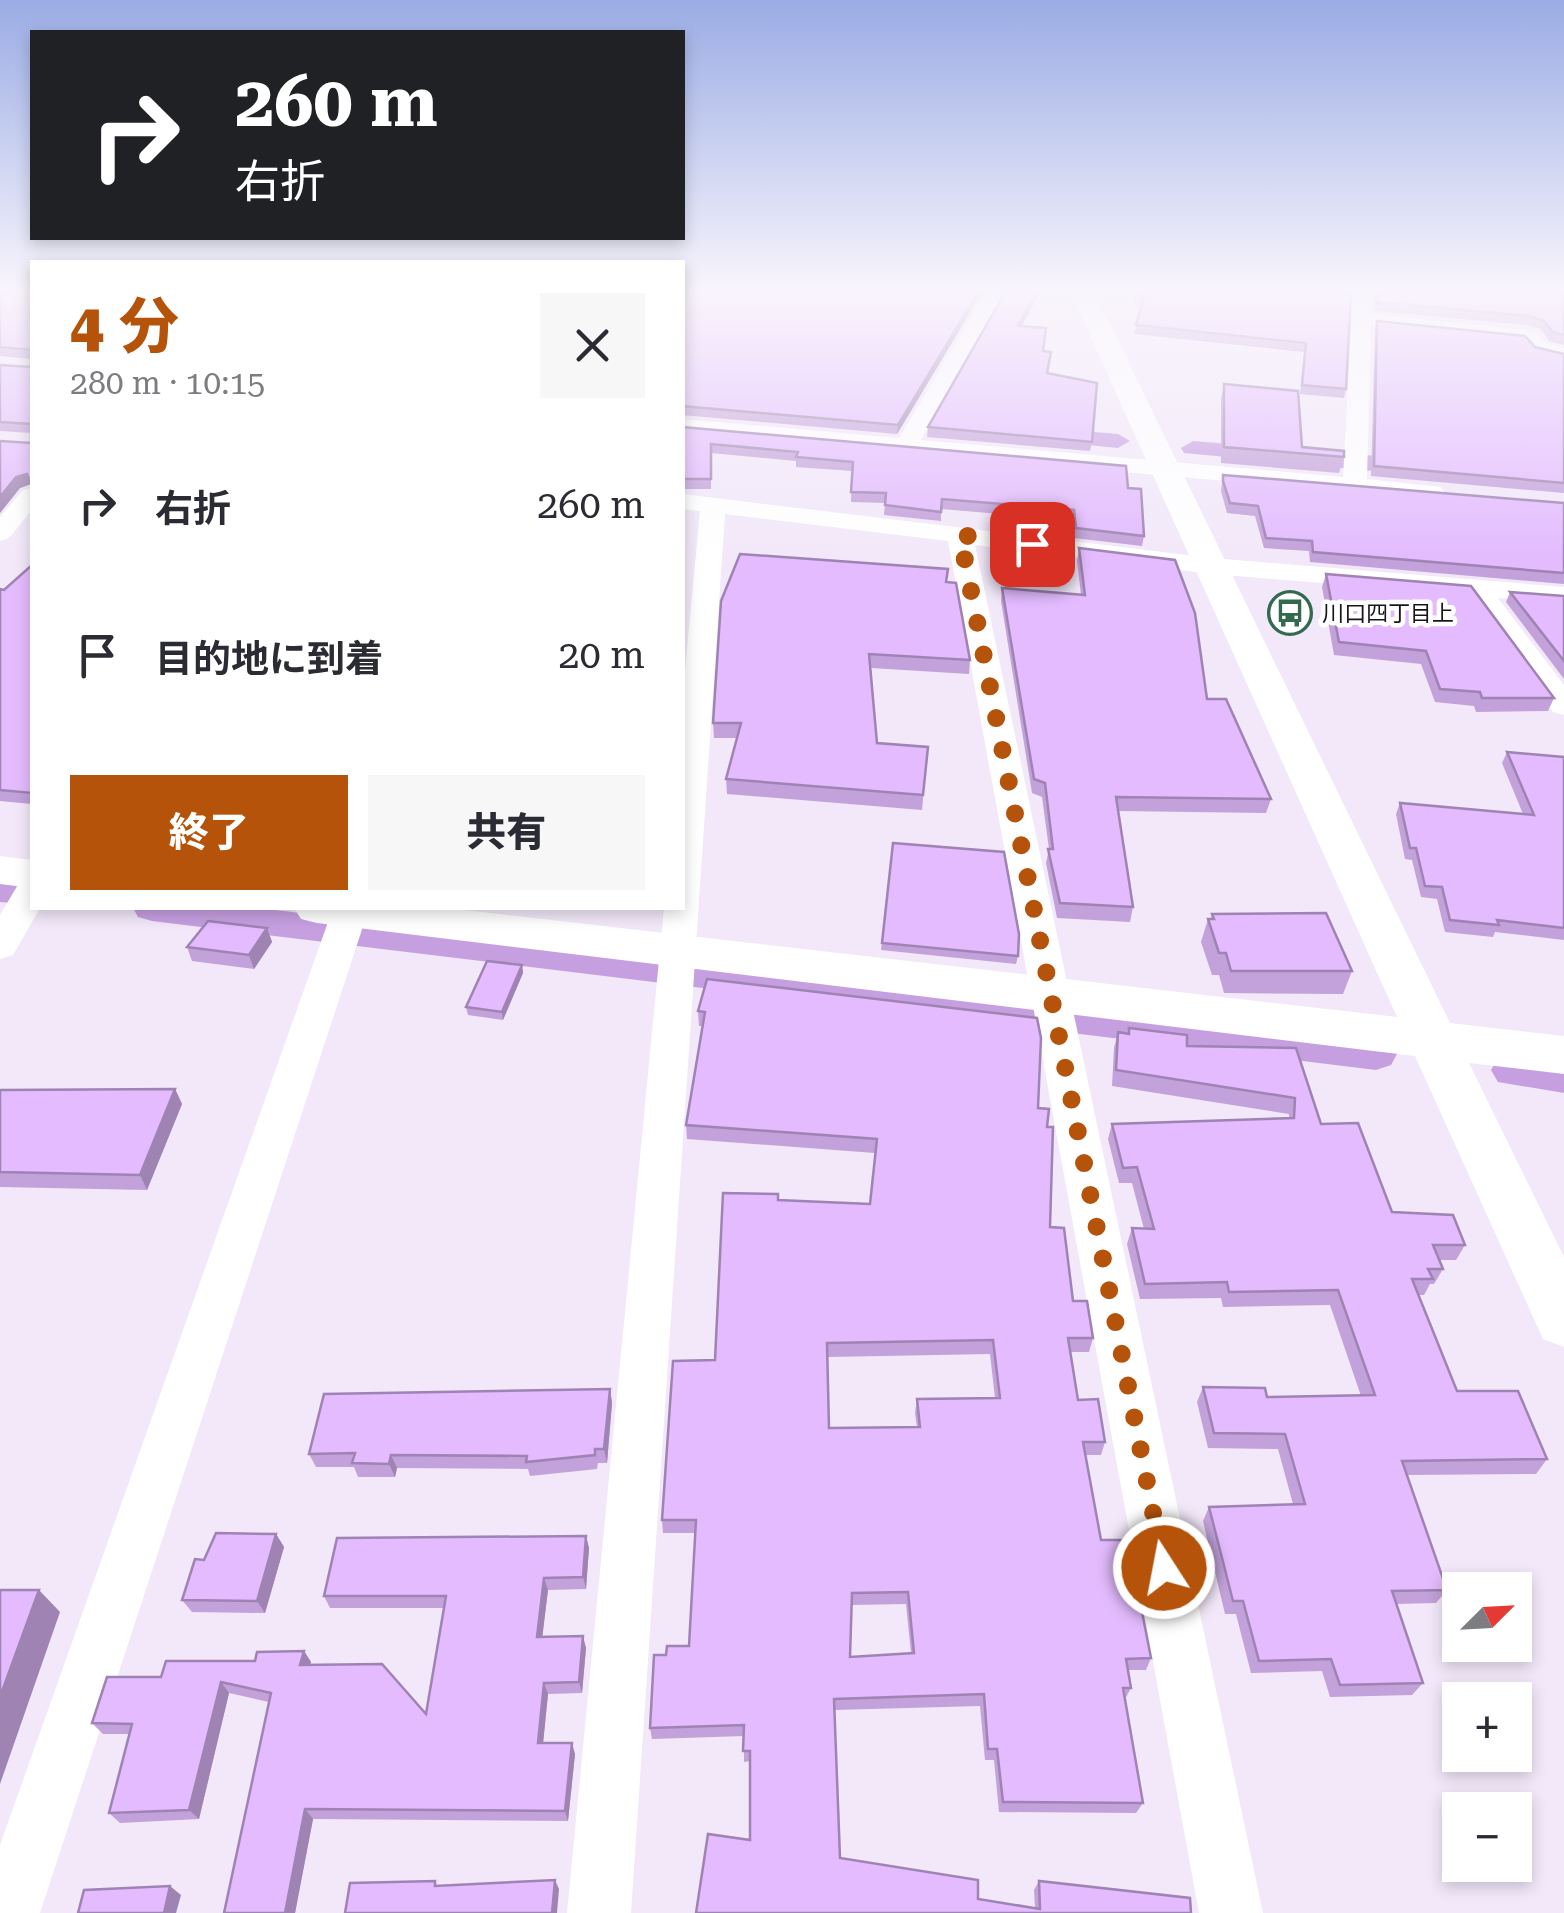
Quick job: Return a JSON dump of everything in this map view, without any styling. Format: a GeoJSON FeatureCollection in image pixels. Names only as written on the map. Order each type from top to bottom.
{"type":"FeatureCollection","features":[{"type":"Feature","properties":{"kind":"street"},"geometry":{"type":"LineString","coordinates":[[907,445],[944,380]]}},
{"type":"Feature","properties":{"kind":"street"},"geometry":{"type":"LineString","coordinates":[[1125,380],[1564,1320]]}},
{"type":"Feature","properties":{"kind":"street"},"geometry":{"type":"LineString","coordinates":[[1356,469],[1359,380]]}},
{"type":"Feature","properties":{"kind":"street"},"geometry":{"type":"LineString","coordinates":[[685,426],[1168,469],[1356,469],[1450,494]]}},
{"type":"Feature","properties":{"kind":"street"},"geometry":{"type":"LineString","coordinates":[[0,533],[30,497]]}},
{"type":"Feature","properties":{"kind":"street"},"geometry":{"type":"LineString","coordinates":[[685,822],[698,502],[1212,566],[1564,595]]}},
{"type":"Feature","properties":{"kind":"street"},"geometry":{"type":"LineString","coordinates":[[960,535],[1231,1913]]}},
{"type":"Feature","properties":{"kind":"street"},"geometry":{"type":"LineString","coordinates":[[1477,588],[1564,706]]}},
{"type":"Feature","properties":{"kind":"street"},"geometry":{"type":"LineString","coordinates":[[0,870],[30,874]]}},
{"type":"Feature","properties":{"kind":"street"},"geometry":{"type":"LineString","coordinates":[[0,946],[30,894]]}},
{"type":"Feature","properties":{"kind":"street"},"geometry":{"type":"LineString","coordinates":[[8,1913],[339,910]]}},
{"type":"Feature","properties":{"kind":"street"},"geometry":{"type":"LineString","coordinates":[[370,910],[681,920],[1052,994],[1564,1055]]}},
{"type":"Feature","properties":{"kind":"street"},"geometry":{"type":"LineString","coordinates":[[599,1913],[681,920]]}},
{"type":"Feature","properties":{"kind":"building"},"geometry":{"type":"Polygon","coordinates":[[[0,380],[30,380],[30,424],[0,422],[0,380]]]}},
{"type":"Feature","properties":{"kind":"building"},"geometry":{"type":"Polygon","coordinates":[[[685,380],[925,380],[898,425],[685,406],[685,380]]]}},
{"type":"Feature","properties":{"kind":"building"},"geometry":{"type":"Polygon","coordinates":[[[955,380],[1097,383],[1092,442],[928,427],[955,380]]]}},
{"type":"Feature","properties":{"kind":"building"},"geometry":{"type":"Polygon","coordinates":[[[1302,380],[1346,380],[1346,389],[1302,385],[1302,380]]]}},
{"type":"Feature","properties":{"kind":"building"},"geometry":{"type":"Polygon","coordinates":[[[1376,380],[1564,380],[1564,483],[1374,466],[1376,380]]]}},
{"type":"Feature","properties":{"kind":"building"},"geometry":{"type":"Polygon","coordinates":[[[1224,384],[1298,391],[1302,447],[1344,451],[1344,457],[1224,447],[1224,384]]]}},
{"type":"Feature","properties":{"kind":"building"},"geometry":{"type":"Polygon","coordinates":[[[685,427],[1126,466],[1128,488],[1141,489],[1144,536],[1076,528],[1074,510],[942,499],[941,512],[885,505],[886,493],[851,492],[853,462],[796,457],[798,452],[711,444],[711,479],[685,479],[685,427]]]}},
{"type":"Feature","properties":{"kind":"building"},"geometry":{"type":"Polygon","coordinates":[[[0,441],[30,443],[30,481],[27,474],[16,477],[0,497],[0,441]]]}},
{"type":"Feature","properties":{"kind":"building"},"geometry":{"type":"Polygon","coordinates":[[[1223,475],[1564,503],[1564,573],[1313,552],[1312,541],[1266,538],[1258,506],[1230,503],[1223,475]]]}},
{"type":"Feature","properties":{"kind":"building"},"geometry":{"type":"Polygon","coordinates":[[[1079,548],[1175,560],[1195,613],[1207,699],[1226,699],[1271,799],[1116,797],[1133,907],[1060,903],[1048,849],[1053,849],[1045,783],[1034,779],[1002,588],[1085,595],[1079,548]]]}},
{"type":"Feature","properties":{"kind":"building"},"geometry":{"type":"Polygon","coordinates":[[[740,554],[948,569],[946,582],[956,583],[970,660],[869,654],[877,743],[928,747],[923,795],[726,779],[741,723],[713,723],[721,601],[740,554]]]}},
{"type":"Feature","properties":{"kind":"building"},"geometry":{"type":"Polygon","coordinates":[[[30,567],[30,793],[0,790],[0,589],[4,590],[30,567]]]}},
{"type":"Feature","properties":{"kind":"building"},"geometry":{"type":"Polygon","coordinates":[[[1326,574],[1471,586],[1554,698],[1482,698],[1480,692],[1440,689],[1426,651],[1339,642],[1326,574]]]}},
{"type":"Feature","properties":{"kind":"building"},"geometry":{"type":"Polygon","coordinates":[[[1510,592],[1564,596],[1564,661],[1510,592]]]}},
{"type":"Feature","properties":{"kind":"building"},"geometry":{"type":"Polygon","coordinates":[[[1507,752],[1564,757],[1564,928],[1497,920],[1499,925],[1450,920],[1442,887],[1425,886],[1416,848],[1410,848],[1400,803],[1534,815],[1507,752]]]}},
{"type":"Feature","properties":{"kind":"building"},"geometry":{"type":"Polygon","coordinates":[[[893,843],[1004,852],[1019,934],[1018,956],[882,943],[893,843]]]}},
{"type":"Feature","properties":{"kind":"building"},"geometry":{"type":"Polygon","coordinates":[[[1326,913],[1352,971],[1231,971],[1226,953],[1219,953],[1208,919],[1214,919],[1212,914],[1326,913]]]}},
{"type":"Feature","properties":{"kind":"building"},"geometry":{"type":"Polygon","coordinates":[[[208,921],[267,928],[249,955],[187,947],[208,921]]]}},
{"type":"Feature","properties":{"kind":"building"},"geometry":{"type":"Polygon","coordinates":[[[487,961],[522,965],[502,1012],[466,1007],[487,961]]]}},
{"type":"Feature","properties":{"kind":"building"},"geometry":{"type":"Polygon","coordinates":[[[707,979],[1037,1018],[1041,1038],[1038,1108],[1049,1109],[1047,1127],[1053,1127],[1050,1227],[1064,1228],[1073,1301],[1087,1301],[1093,1338],[1068,1338],[1078,1400],[1098,1399],[1105,1442],[1083,1442],[1101,1540],[1128,1540],[1151,1658],[1126,1659],[1131,1688],[1123,1688],[1143,1803],[1003,1802],[997,1749],[988,1749],[984,1694],[834,1699],[840,1858],[978,1880],[978,1899],[1040,1909],[1039,1881],[1190,1898],[1191,1913],[696,1913],[708,1834],[750,1840],[750,1751],[743,1751],[744,1725],[650,1728],[654,1655],[666,1655],[667,1646],[689,1646],[696,1520],[662,1520],[673,1361],[715,1360],[723,1193],[778,1194],[778,1200],[870,1204],[877,1139],[686,1125],[705,1012],[698,1011],[707,979]],[[993,1340],[827,1343],[829,1428],[920,1427],[917,1399],[1000,1398],[993,1340]],[[908,1592],[852,1593],[850,1657],[914,1653],[908,1592]]]}},
{"type":"Feature","properties":{"kind":"building"},"geometry":{"type":"Polygon","coordinates":[[[1129,1028],[1187,1035],[1187,1046],[1296,1048],[1321,1124],[1358,1123],[1392,1212],[1453,1215],[1465,1245],[1433,1245],[1443,1269],[1428,1269],[1433,1279],[1412,1279],[1457,1391],[1518,1391],[1547,1459],[1402,1461],[1442,1576],[1442,1590],[1392,1591],[1423,1683],[1340,1685],[1331,1659],[1259,1661],[1243,1601],[1233,1601],[1209,1507],[1305,1504],[1285,1434],[1214,1433],[1203,1387],[1265,1388],[1267,1397],[1375,1395],[1338,1290],[1229,1292],[1227,1282],[1145,1284],[1132,1228],[1154,1229],[1137,1167],[1123,1168],[1112,1124],[1294,1118],[1295,1098],[1116,1070],[1118,1032],[1129,1034],[1129,1028]]]}},
{"type":"Feature","properties":{"kind":"building"},"geometry":{"type":"Polygon","coordinates":[[[175,1089],[140,1175],[0,1172],[0,1090],[175,1089]]]}},
{"type":"Feature","properties":{"kind":"building"},"geometry":{"type":"Polygon","coordinates":[[[610,1389],[604,1449],[595,1449],[595,1455],[526,1462],[527,1456],[391,1455],[389,1464],[352,1463],[355,1453],[309,1454],[324,1394],[610,1389]]]}},
{"type":"Feature","properties":{"kind":"building"},"geometry":{"type":"Polygon","coordinates":[[[216,1533],[276,1534],[257,1601],[182,1600],[195,1559],[204,1560],[216,1533]]]}},
{"type":"Feature","properties":{"kind":"building"},"geometry":{"type":"Polygon","coordinates":[[[586,1536],[583,1577],[544,1578],[537,1637],[583,1636],[579,1682],[544,1683],[538,1743],[572,1743],[565,1811],[305,1809],[285,1913],[224,1913],[271,1693],[221,1682],[189,1810],[109,1813],[132,1724],[92,1723],[107,1677],[161,1677],[166,1661],[255,1661],[257,1652],[304,1651],[300,1665],[382,1664],[426,1714],[446,1596],[324,1596],[337,1538],[586,1536]]]}},
{"type":"Feature","properties":{"kind":"building"},"geometry":{"type":"Polygon","coordinates":[[[0,1590],[39,1590],[0,1697],[0,1590]]]}},
{"type":"Feature","properties":{"kind":"building"},"geometry":{"type":"Polygon","coordinates":[[[555,1880],[552,1913],[345,1913],[350,1883],[435,1881],[435,1886],[555,1880]]]}},
{"type":"Feature","properties":{"kind":"building"},"geometry":{"type":"Polygon","coordinates":[[[170,1886],[164,1913],[78,1913],[84,1890],[170,1886]]]}},
{"type":"Feature","properties":{"kind":"waterway"},"geometry":{"type":"LineString","coordinates":[[1037,434],[1118,441]]}},
{"type":"Feature","properties":{"kind":"waterway"},"geometry":{"type":"LineString","coordinates":[[1193,448],[1426,468]]}},
{"type":"Feature","properties":{"kind":"waterway"},"geometry":{"type":"LineString","coordinates":[[0,889],[30,893]]}},
{"type":"Feature","properties":{"kind":"waterway"},"geometry":{"type":"LineString","coordinates":[[169,910],[1376,1054]]}},
{"type":"Feature","properties":{"kind":"waterway"},"geometry":{"type":"LineString","coordinates":[[1513,1070],[1564,1077]]}},
{"type":"Feature","properties":{"kind":"place","name":"川口四丁目上"},"geometry":{"type":"Point","coordinates":[1290,613]}},
{"type":"Feature","properties":{"kind":"route"},"geometry":{"type":"LineString","coordinates":[[1032,544],[960,535],[1164,1568]]}}]}
